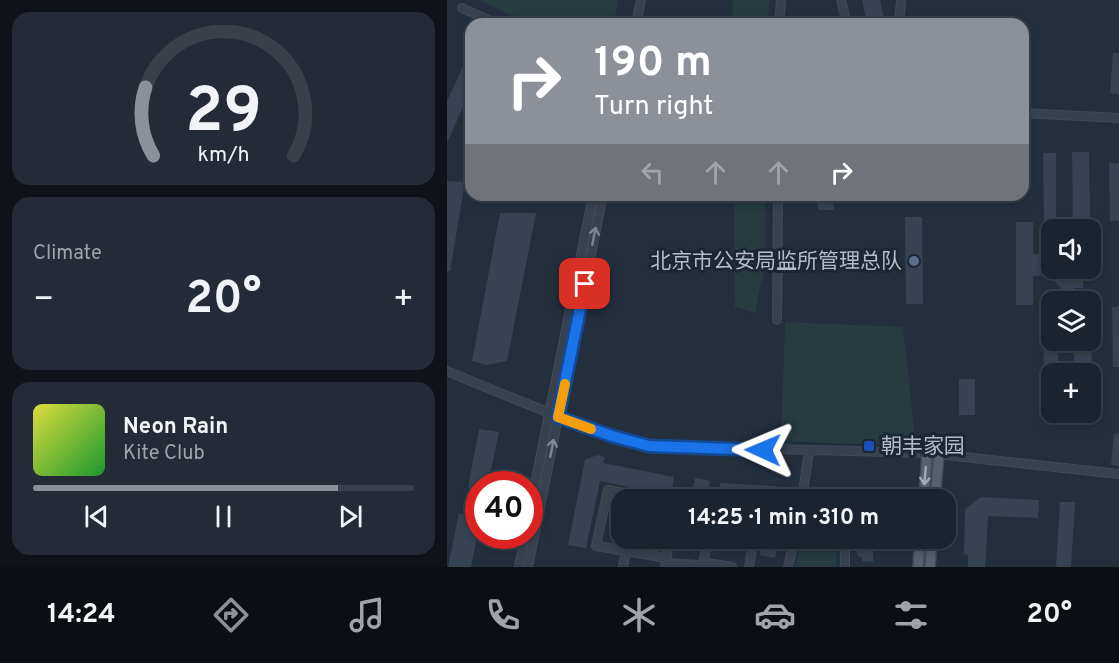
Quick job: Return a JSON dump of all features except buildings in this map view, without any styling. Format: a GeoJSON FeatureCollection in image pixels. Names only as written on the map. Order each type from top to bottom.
{"type":"FeatureCollection","features":[{"type":"Feature","properties":{"kind":"main road"},"geometry":{"type":"LineString","coordinates":[[925,489],[927,453]]}},
{"type":"Feature","properties":{"kind":"main road"},"geometry":{"type":"LineString","coordinates":[[936,489],[939,454]]}},
{"type":"Feature","properties":{"kind":"main road"},"geometry":{"type":"LineString","coordinates":[[918,567],[919,549]]}},
{"type":"Feature","properties":{"kind":"main road"},"geometry":{"type":"LineString","coordinates":[[930,567],[931,549]]}},
{"type":"Feature","properties":{"kind":"street"},"geometry":{"type":"LineString","coordinates":[[637,18],[641,0]]}},
{"type":"Feature","properties":{"kind":"street"},"geometry":{"type":"LineString","coordinates":[[780,18],[781,0]]}},
{"type":"Feature","properties":{"kind":"street"},"geometry":{"type":"LineString","coordinates":[[841,0],[846,18]]}},
{"type":"Feature","properties":{"kind":"street"},"geometry":{"type":"LineString","coordinates":[[900,18],[901,0]]}},
{"type":"Feature","properties":{"kind":"street"},"geometry":{"type":"LineString","coordinates":[[462,8],[484,18]]}},
{"type":"Feature","properties":{"kind":"street"},"geometry":{"type":"LineString","coordinates":[[1029,113],[1119,118]]}},
{"type":"Feature","properties":{"kind":"street"},"geometry":{"type":"LineString","coordinates":[[538,471],[592,201]]}},
{"type":"Feature","properties":{"kind":"street"},"geometry":{"type":"LineString","coordinates":[[528,567],[602,201]]}},
{"type":"Feature","properties":{"kind":"street"},"geometry":{"type":"LineString","coordinates":[[777,320],[778,201]]}},
{"type":"Feature","properties":{"kind":"street"},"geometry":{"type":"LineString","coordinates":[[447,371],[558,417],[649,446],[927,453],[1119,474]]}},
{"type":"Feature","properties":{"kind":"street"},"geometry":{"type":"LineString","coordinates":[[804,489],[809,451]]}},
{"type":"Feature","properties":{"kind":"street"},"geometry":{"type":"LineString","coordinates":[[611,491],[608,490],[596,546],[611,548]]}},
{"type":"Feature","properties":{"kind":"street"},"geometry":{"type":"LineString","coordinates":[[519,567],[522,549]]}},
{"type":"Feature","properties":{"kind":"street"},"geometry":{"type":"LineString","coordinates":[[614,549],[666,563],[698,565],[707,562],[731,567]]}},
{"type":"Feature","properties":{"kind":"street"},"geometry":{"type":"LineString","coordinates":[[703,564],[706,549]]}},
{"type":"Feature","properties":{"kind":"street"},"geometry":{"type":"LineString","coordinates":[[749,567],[752,549]]}},
{"type":"Feature","properties":{"kind":"street"},"geometry":{"type":"LineString","coordinates":[[788,567],[792,549]]}},
{"type":"Feature","properties":{"kind":"street"},"geometry":{"type":"LineString","coordinates":[[845,567],[846,549]]}},
{"type":"Feature","properties":{"kind":"street"},"geometry":{"type":"LineString","coordinates":[[623,567],[626,551]]}},
{"type":"Feature","properties":{"kind":"green space"},"geometry":{"type":"Polygon","coordinates":[[[480,0],[618,0],[615,18],[517,18],[480,0]]]}},
{"type":"Feature","properties":{"kind":"green space"},"geometry":{"type":"Polygon","coordinates":[[[733,0],[769,0],[768,18],[733,18],[733,0]]]}},
{"type":"Feature","properties":{"kind":"green space"},"geometry":{"type":"Polygon","coordinates":[[[734,201],[765,201],[765,263],[755,313],[735,307],[734,201]]]}},
{"type":"Feature","properties":{"kind":"green space"},"geometry":{"type":"Polygon","coordinates":[[[785,322],[903,327],[916,446],[781,441],[785,322]]]}},
{"type":"Feature","properties":{"kind":"green space"},"geometry":{"type":"Polygon","coordinates":[[[800,549],[836,549],[836,567],[795,567],[800,549]]]}},
{"type":"Feature","properties":{"kind":"slow traffic"},"geometry":{"type":"LineString","coordinates":[[565,384],[558,417],[591,429]]}},
{"type":"Feature","properties":{"kind":"place","name":"北京市公安局监所管理总队"},"geometry":{"type":"Point","coordinates":[914,261]}},
{"type":"Feature","properties":{"kind":"place","name":"朝丰家园"},"geometry":{"type":"Point","coordinates":[869,446]}},
{"type":"Feature","properties":{"kind":"route"},"geometry":{"type":"LineString","coordinates":[[585,284],[558,417],[649,446],[763,450]]}}]}
